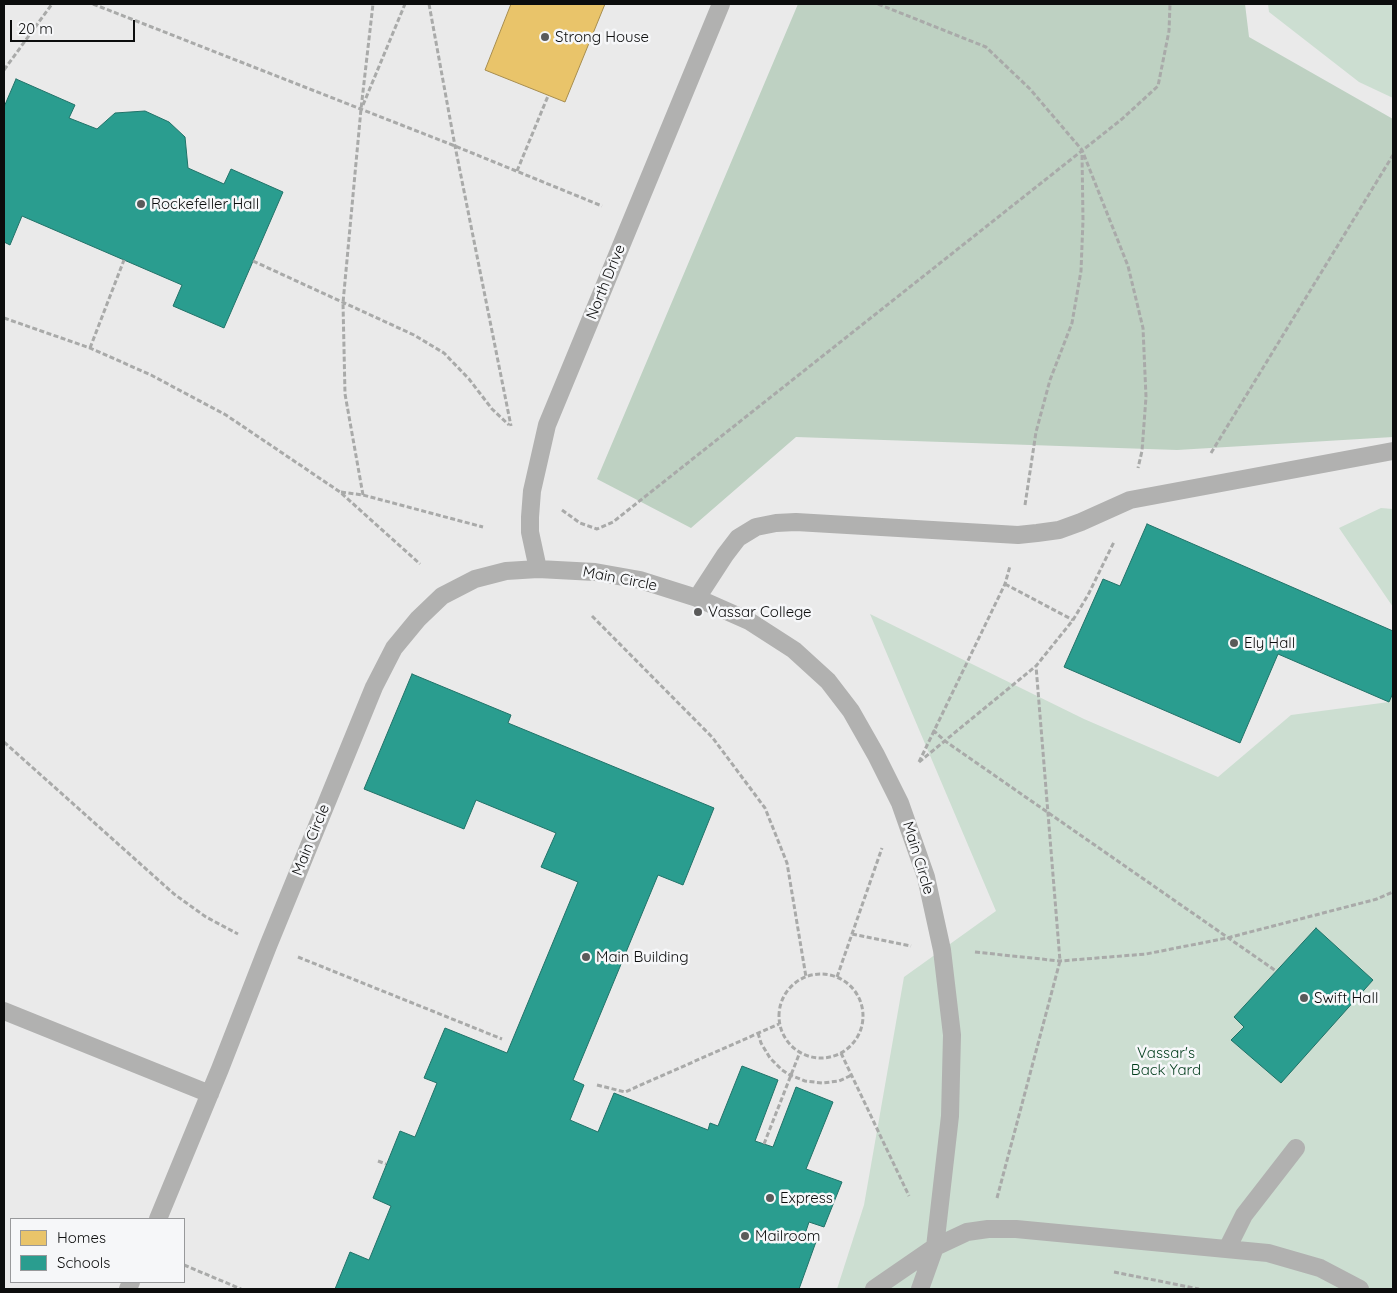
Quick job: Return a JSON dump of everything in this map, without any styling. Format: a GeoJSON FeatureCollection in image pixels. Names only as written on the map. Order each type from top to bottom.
{"type":"FeatureCollection","features":[{"type":"Feature","properties":{"kind":"lane","name":"North Drive"},"geometry":{"type":"LineString","coordinates":[[538,569],[530,532],[530,517],[532,491],[547,425],[721,4]]}},
{"type":"Feature","properties":{"kind":"lane"},"geometry":{"type":"LineString","coordinates":[[697,598],[738,538],[756,527],[796,522],[1018,535],[1037,533],[1059,530],[1130,500],[1393,451]]}},
{"type":"Feature","properties":{"kind":"lane","name":"Main Circle"},"geometry":{"type":"LineString","coordinates":[[158,1218],[367,703],[394,648],[418,619],[442,596],[475,579],[506,572],[538,569],[595,572],[640,580],[697,598],[749,621],[794,650],[828,681],[851,711],[900,803],[926,877],[942,950],[952,1034],[950,1116],[935,1247],[920,1289]]}},
{"type":"Feature","properties":{"kind":"lane"},"geometry":{"type":"LineString","coordinates":[[4,1011],[210,1094]]}},
{"type":"Feature","properties":{"kind":"lane"},"geometry":{"type":"LineString","coordinates":[[1227,1249],[1244,1215],[1296,1148]]}},
{"type":"Feature","properties":{"kind":"lane"},"geometry":{"type":"LineString","coordinates":[[874,1289],[935,1247],[968,1232],[988,1229],[1016,1229],[1268,1253],[1320,1268],[1360,1289]]}},
{"type":"Feature","properties":{"kind":"path"},"geometry":{"type":"LineString","coordinates":[[4,70],[52,4]]}},
{"type":"Feature","properties":{"kind":"path"},"geometry":{"type":"LineString","coordinates":[[94,4],[602,206]]}},
{"type":"Feature","properties":{"kind":"path"},"geometry":{"type":"LineString","coordinates":[[363,495],[345,394],[343,303],[373,4]]}},
{"type":"Feature","properties":{"kind":"path"},"geometry":{"type":"LineString","coordinates":[[361,109],[405,4]]}},
{"type":"Feature","properties":{"kind":"path"},"geometry":{"type":"LineString","coordinates":[[254,261],[414,335],[444,353],[469,379],[492,409],[511,426],[455,146],[429,4]]}},
{"type":"Feature","properties":{"kind":"path"},"geometry":{"type":"LineString","coordinates":[[878,4],[986,47],[1030,88],[1082,150],[1128,266],[1143,328],[1146,397],[1142,451],[1137,474]]}},
{"type":"Feature","properties":{"kind":"path"},"geometry":{"type":"LineString","coordinates":[[561,510],[580,523],[597,529],[613,522],[1122,119],[1158,86],[1169,31],[1170,4]]}},
{"type":"Feature","properties":{"kind":"path"},"geometry":{"type":"LineString","coordinates":[[517,171],[548,96]]}},
{"type":"Feature","properties":{"kind":"path"},"geometry":{"type":"LineString","coordinates":[[1023,512],[1036,432],[1050,380],[1072,323],[1081,271],[1083,220],[1082,150]]}},
{"type":"Feature","properties":{"kind":"path"},"geometry":{"type":"LineString","coordinates":[[1189,489],[1393,155]]}},
{"type":"Feature","properties":{"kind":"path"},"geometry":{"type":"LineString","coordinates":[[90,348],[124,260]]}},
{"type":"Feature","properties":{"kind":"path"},"geometry":{"type":"LineString","coordinates":[[4,318],[90,348],[151,375],[226,415],[340,492],[420,564]]}},
{"type":"Feature","properties":{"kind":"path"},"geometry":{"type":"LineString","coordinates":[[340,492],[363,495],[483,527]]}},
{"type":"Feature","properties":{"kind":"path"},"geometry":{"type":"LineString","coordinates":[[1012,560],[1005,584],[919,762],[1036,666],[1073,620],[1088,595],[1114,541]]}},
{"type":"Feature","properties":{"kind":"path"},"geometry":{"type":"LineString","coordinates":[[1005,584],[1073,620]]}},
{"type":"Feature","properties":{"kind":"path"},"geometry":{"type":"LineString","coordinates":[[592,616],[712,737],[765,808],[787,863],[806,977]]}},
{"type":"Feature","properties":{"kind":"path"},"geometry":{"type":"LineString","coordinates":[[995,1206],[1060,961],[1036,666]]}},
{"type":"Feature","properties":{"kind":"path"},"geometry":{"type":"LineString","coordinates":[[933,730],[945,741],[1276,971]]}},
{"type":"Feature","properties":{"kind":"path"},"geometry":{"type":"LineString","coordinates":[[4,742],[174,894],[206,917],[238,934]]}},
{"type":"Feature","properties":{"kind":"path"},"geometry":{"type":"LineString","coordinates":[[837,977],[883,846]]}},
{"type":"Feature","properties":{"kind":"path"},"geometry":{"type":"LineString","coordinates":[[975,952],[1060,961],[1146,954],[1227,938],[1377,899],[1393,892]]}},
{"type":"Feature","properties":{"kind":"path"},"geometry":{"type":"LineString","coordinates":[[852,934],[916,947]]}},
{"type":"Feature","properties":{"kind":"path"},"geometry":{"type":"LineString","coordinates":[[292,955],[502,1039]]}},
{"type":"Feature","properties":{"kind":"path"},"geometry":{"type":"LineString","coordinates":[[818,974],[837,977],[853,988],[859,998],[863,1010],[863,1023],[858,1037],[849,1048],[836,1056],[822,1059],[807,1056],[794,1049],[785,1038],[780,1024],[779,1010],[784,996],[793,984],[806,977],[818,974]]}},
{"type":"Feature","properties":{"kind":"path"},"geometry":{"type":"LineString","coordinates":[[598,1085],[625,1092],[780,1024]]}},
{"type":"Feature","properties":{"kind":"path"},"geometry":{"type":"LineString","coordinates":[[758,1033],[761,1043],[770,1058],[790,1075],[805,1081],[822,1083],[838,1081],[852,1075]]}},
{"type":"Feature","properties":{"kind":"path"},"geometry":{"type":"LineString","coordinates":[[764,1144],[800,1052]]}},
{"type":"Feature","properties":{"kind":"path"},"geometry":{"type":"LineString","coordinates":[[841,1053],[913,1204]]}},
{"type":"Feature","properties":{"kind":"path"},"geometry":{"type":"LineString","coordinates":[[378,1161],[386,1164]]}},
{"type":"Feature","properties":{"kind":"path"},"geometry":{"type":"LineString","coordinates":[[185,1265],[241,1289]]}},
{"type":"Feature","properties":{"kind":"path"},"geometry":{"type":"LineString","coordinates":[[1134,1275],[1198,1289]]}},
{"type":"Feature","properties":{"kind":"green space"},"geometry":{"type":"Polygon","coordinates":[[[798,4],[1245,4],[1249,37],[1393,119],[1393,437],[1177,450],[796,437],[691,528],[597,479],[798,4]]]}},
{"type":"Feature","properties":{"kind":"green space"},"geometry":{"type":"Polygon","coordinates":[[[1268,4],[1393,4],[1393,98],[1359,82],[1269,12],[1268,4]]]}},
{"type":"Feature","properties":{"kind":"green space"},"geometry":{"type":"Polygon","coordinates":[[[1381,508],[1393,509],[1393,607],[1339,528],[1381,508]]]}},
{"type":"Feature","properties":{"kind":"green space","name":"Vassar's Back Yard"},"geometry":{"type":"Polygon","coordinates":[[[870,614],[1084,719],[1218,777],[1291,715],[1389,702],[1393,693],[1393,1289],[837,1289],[864,1205],[904,977],[996,911],[870,614]]]}},
{"type":"Feature","properties":{"kind":"building: Homes","name":"Strong House"},"geometry":{"type":"Polygon","coordinates":[[[511,4],[605,4],[565,102],[485,70],[511,4]]]}},
{"type":"Feature","properties":{"kind":"building: Schools","name":"Rockefeller Hall"},"geometry":{"type":"Polygon","coordinates":[[[16,79],[75,105],[69,118],[97,129],[115,113],[145,111],[169,122],[185,137],[188,168],[224,184],[231,169],[283,192],[224,328],[173,306],[182,285],[22,216],[10,245],[4,242],[4,107],[16,79]]]}},
{"type":"Feature","properties":{"kind":"building: Schools","name":"Ely Hall"},"geometry":{"type":"Polygon","coordinates":[[[1147,524],[1393,631],[1393,693],[1389,702],[1278,654],[1240,743],[1064,667],[1103,579],[1120,586],[1147,524]]]}},
{"type":"Feature","properties":{"kind":"building: Schools","name":"Main Building"},"geometry":{"type":"Polygon","coordinates":[[[412,674],[511,715],[508,723],[714,808],[683,885],[658,875],[573,1080],[584,1085],[570,1120],[598,1132],[614,1093],[708,1130],[710,1123],[718,1126],[742,1066],[778,1080],[755,1141],[773,1147],[796,1087],[833,1102],[806,1169],[842,1182],[824,1227],[809,1222],[805,1234],[817,1239],[799,1289],[335,1289],[350,1252],[369,1260],[391,1206],[373,1198],[400,1131],[415,1137],[437,1083],[424,1078],[445,1028],[507,1053],[578,882],[541,867],[556,833],[476,800],[464,829],[364,789],[412,674]]]}},
{"type":"Feature","properties":{"kind":"building: Schools","name":"Swift Hall"},"geometry":{"type":"Polygon","coordinates":[[[1316,928],[1373,980],[1281,1083],[1231,1040],[1244,1027],[1234,1017],[1316,928]]]}},
{"type":"Feature","properties":{"kind":"place","name":"Strong House"},"geometry":{"type":"Point","coordinates":[545,37]}},
{"type":"Feature","properties":{"kind":"place","name":"Rockefeller Hall"},"geometry":{"type":"Point","coordinates":[141,204]}},
{"type":"Feature","properties":{"kind":"place","name":"Vassar College"},"geometry":{"type":"Point","coordinates":[698,612]}},
{"type":"Feature","properties":{"kind":"place","name":"Ely Hall"},"geometry":{"type":"Point","coordinates":[1234,643]}},
{"type":"Feature","properties":{"kind":"place","name":"Main Building"},"geometry":{"type":"Point","coordinates":[586,957]}},
{"type":"Feature","properties":{"kind":"place","name":"Swift Hall"},"geometry":{"type":"Point","coordinates":[1304,998]}},
{"type":"Feature","properties":{"kind":"place","name":"Express"},"geometry":{"type":"Point","coordinates":[770,1198]}},
{"type":"Feature","properties":{"kind":"place","name":"Mailroom"},"geometry":{"type":"Point","coordinates":[745,1236]}}]}
